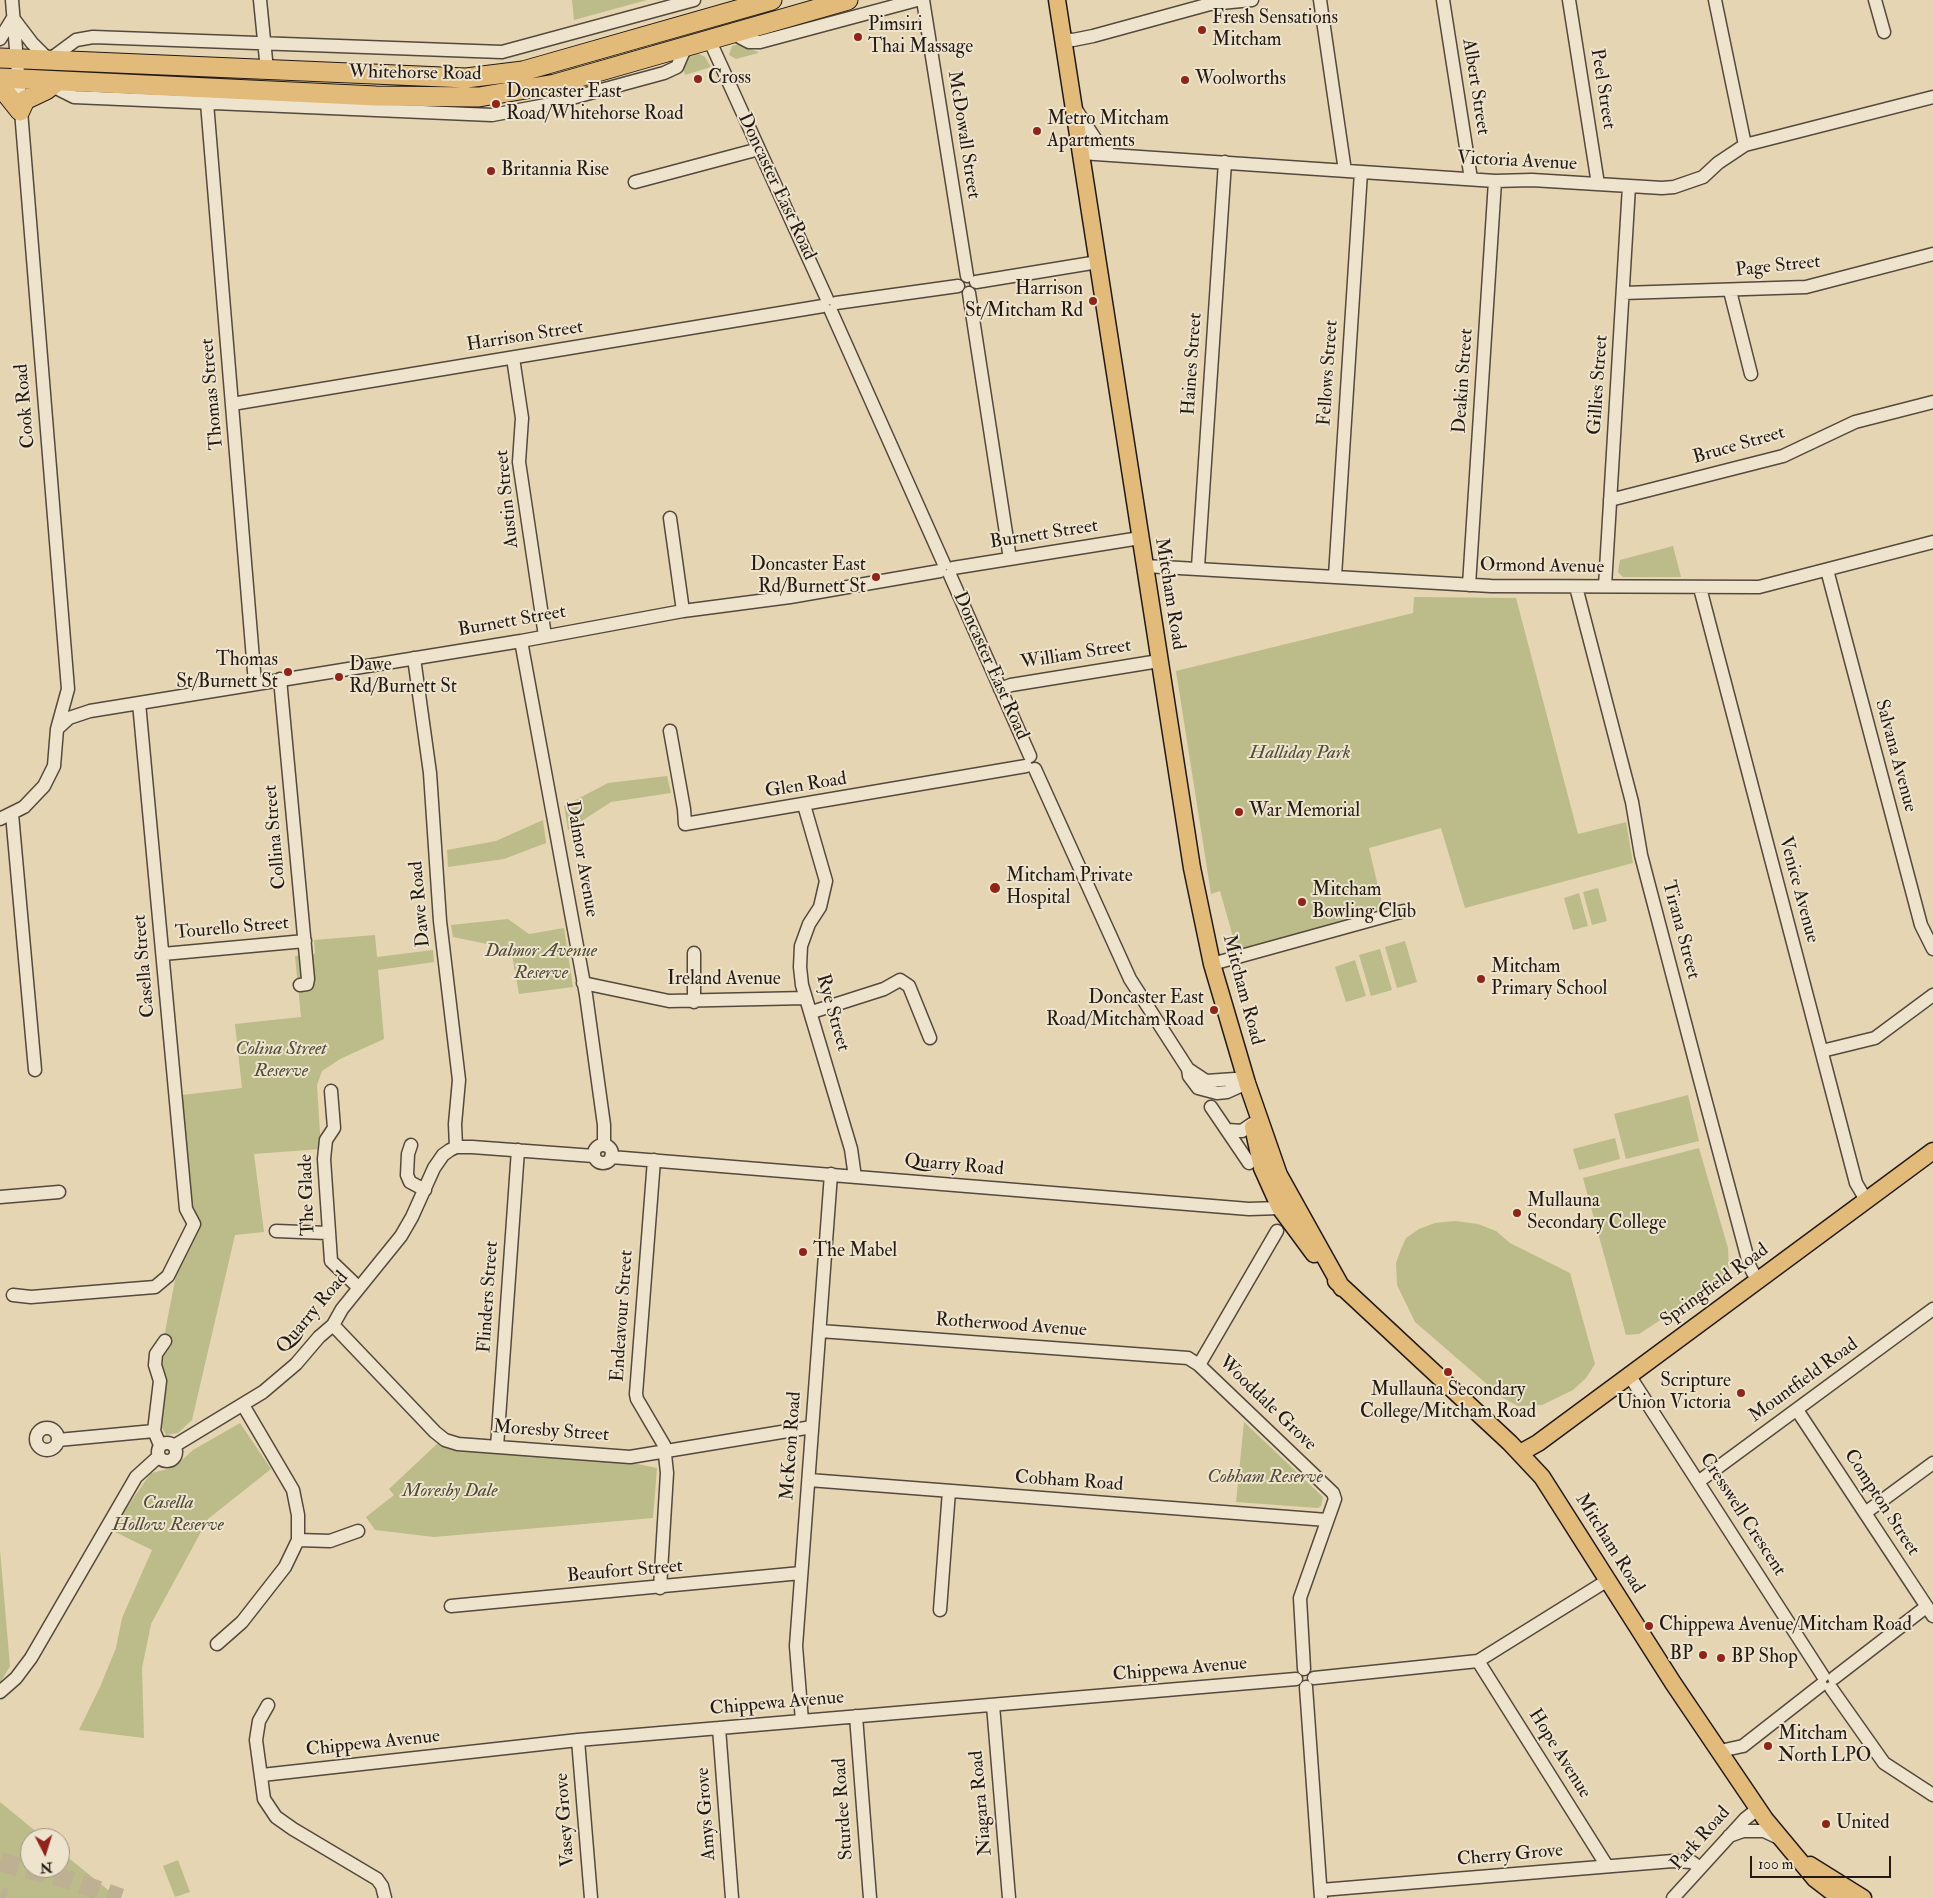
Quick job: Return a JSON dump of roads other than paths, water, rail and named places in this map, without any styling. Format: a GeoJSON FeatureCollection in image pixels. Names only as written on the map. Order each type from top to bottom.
{"type":"FeatureCollection","features":[{"type":"Feature","properties":{"kind":"highway","name":"Whitehorse Road"},"geometry":{"type":"LineString","coordinates":[[8,58],[436,78],[490,76],[540,66],[772,0]]}},
{"type":"Feature","properties":{"kind":"highway","name":"Whitehorse Road"},"geometry":{"type":"LineString","coordinates":[[9,79],[376,96],[479,97],[555,84],[848,0]]}},
{"type":"Feature","properties":{"kind":"highway","name":"Doncaster East Road"},"geometry":{"type":"LineString","coordinates":[[702,20],[709,39]]}},
{"type":"Feature","properties":{"kind":"highway"},"geometry":{"type":"LineString","coordinates":[[0,86],[20,111],[25,100],[46,90],[58,81]]}},
{"type":"Feature","properties":{"kind":"main road","name":"Mitcham Road"},"geometry":{"type":"LineString","coordinates":[[1057,0],[1192,868],[1212,964],[1247,1083],[1287,1205]]}},
{"type":"Feature","properties":{"kind":"main road","name":"Mitcham Road"},"geometry":{"type":"LineString","coordinates":[[1247,1083],[1252,1124],[1262,1168],[1342,1288],[1520,1453],[1542,1477],[1673,1684],[1779,1838],[1815,1879],[1840,1898]]}},
{"type":"Feature","properties":{"kind":"main road","name":"Springfield Road"},"geometry":{"type":"LineString","coordinates":[[1520,1453],[1932,1153]]}},
{"type":"Feature","properties":{"kind":"main road","name":"Mitcham Road"},"geometry":{"type":"LineString","coordinates":[[1799,1859],[1863,1898]]}},
{"type":"Feature","properties":{"kind":"street","name":"Cook Road"},"geometry":{"type":"LineString","coordinates":[[6,817],[33,799],[44,786],[55,760],[57,729],[66,699],[67,679],[20,111],[9,79],[8,58],[13,18],[12,0]]}},
{"type":"Feature","properties":{"kind":"street"},"geometry":{"type":"LineString","coordinates":[[260,0],[267,70]]}},
{"type":"Feature","properties":{"kind":"street","name":"Whitehorse Road"},"geometry":{"type":"LineString","coordinates":[[49,60],[76,40],[84,37],[502,52],[694,0]]}},
{"type":"Feature","properties":{"kind":"street"},"geometry":{"type":"LineString","coordinates":[[732,33],[749,42],[760,42],[917,0]]}},
{"type":"Feature","properties":{"kind":"street","name":"McDowall Street"},"geometry":{"type":"LineString","coordinates":[[923,0],[1010,559]]}},
{"type":"Feature","properties":{"kind":"street"},"geometry":{"type":"LineString","coordinates":[[1063,38],[1073,40],[1085,38],[1219,1],[1251,0]]}},
{"type":"Feature","properties":{"kind":"street"},"geometry":{"type":"LineString","coordinates":[[1320,0],[1345,171]]}},
{"type":"Feature","properties":{"kind":"street","name":"Albert Street"},"geometry":{"type":"LineString","coordinates":[[1443,0],[1471,179]]}},
{"type":"Feature","properties":{"kind":"street","name":"Peel Street"},"geometry":{"type":"LineString","coordinates":[[1569,0],[1598,184]]}},
{"type":"Feature","properties":{"kind":"street"},"geometry":{"type":"LineString","coordinates":[[1715,0],[1745,145]]}},
{"type":"Feature","properties":{"kind":"street"},"geometry":{"type":"LineString","coordinates":[[1875,0],[1884,32]]}},
{"type":"Feature","properties":{"kind":"street"},"geometry":{"type":"LineString","coordinates":[[0,39],[13,18],[32,44],[49,60]]}},
{"type":"Feature","properties":{"kind":"street","name":"Doncaster East Road"},"geometry":{"type":"LineString","coordinates":[[709,39],[1000,689],[1030,764],[1130,979],[1188,1069],[1189,1076],[1198,1088],[1227,1092],[1247,1083]]}},
{"type":"Feature","properties":{"kind":"street","name":"Whitehorse Road"},"geometry":{"type":"LineString","coordinates":[[58,81],[60,90],[74,97],[458,115],[503,114],[664,73],[677,67],[686,46]]}},
{"type":"Feature","properties":{"kind":"street","name":"Victoria Avenue"},"geometry":{"type":"LineString","coordinates":[[1081,153],[1495,181],[1532,180],[1674,187],[1703,177],[1718,162],[1745,145],[1933,97]]}},
{"type":"Feature","properties":{"kind":"street","name":"Thomas Street"},"geometry":{"type":"LineString","coordinates":[[208,103],[255,683]]}},
{"type":"Feature","properties":{"kind":"street","name":"Mitcham Road"},"geometry":{"type":"LineString","coordinates":[[1074,106],[1096,140],[1111,155]]}},
{"type":"Feature","properties":{"kind":"street"},"geometry":{"type":"LineString","coordinates":[[634,182],[759,149]]}},
{"type":"Feature","properties":{"kind":"street","name":"Haines Street"},"geometry":{"type":"LineString","coordinates":[[1198,568],[1225,162]]}},
{"type":"Feature","properties":{"kind":"street","name":"Fellows Street"},"geometry":{"type":"LineString","coordinates":[[1335,576],[1361,172]]}},
{"type":"Feature","properties":{"kind":"street","name":"Deakin Street"},"geometry":{"type":"LineString","coordinates":[[1469,584],[1495,181]]}},
{"type":"Feature","properties":{"kind":"street","name":"Gillies Street"},"geometry":{"type":"LineString","coordinates":[[1605,586],[1629,186]]}},
{"type":"Feature","properties":{"kind":"street","name":"Page Street"},"geometry":{"type":"LineString","coordinates":[[1623,293],[1730,291],[1806,287],[1933,254]]}},
{"type":"Feature","properties":{"kind":"street","name":"Harrison Street"},"geometry":{"type":"LineString","coordinates":[[232,404],[829,304],[967,284],[1098,262]]}},
{"type":"Feature","properties":{"kind":"street"},"geometry":{"type":"LineString","coordinates":[[1730,291],[1751,374]]}},
{"type":"Feature","properties":{"kind":"street","name":"Austin Street"},"geometry":{"type":"LineString","coordinates":[[513,358],[522,418],[519,462],[545,636]]}},
{"type":"Feature","properties":{"kind":"street","name":"Bruce Street"},"geometry":{"type":"LineString","coordinates":[[1610,500],[1783,456],[1855,422],[1933,402]]}},
{"type":"Feature","properties":{"kind":"street"},"geometry":{"type":"LineString","coordinates":[[670,518],[683,611]]}},
{"type":"Feature","properties":{"kind":"street","name":"Burnett Street"},"geometry":{"type":"LineString","coordinates":[[57,729],[69,718],[90,711],[545,636],[683,611],[790,597],[1140,538]]}},
{"type":"Feature","properties":{"kind":"street","name":"Ormond Avenue"},"geometry":{"type":"LineString","coordinates":[[1145,566],[1469,584],[1576,587],[1759,587],[1933,542]]}},
{"type":"Feature","properties":{"kind":"street","name":"Salvana Avenue"},"geometry":{"type":"LineString","coordinates":[[1827,570],[1921,925],[1933,949]]}},
{"type":"Feature","properties":{"kind":"street","name":"Tirana Street"},"geometry":{"type":"LineString","coordinates":[[1576,587],[1632,802],[1641,855],[1750,1267],[1757,1280]]}},
{"type":"Feature","properties":{"kind":"street","name":"Venice Avenue"},"geometry":{"type":"LineString","coordinates":[[1700,588],[1856,1183],[1866,1200]]}},
{"type":"Feature","properties":{"kind":"street","name":"Dalmor Avenue"},"geometry":{"type":"LineString","coordinates":[[521,640],[584,983],[604,1125],[604,1146]]}},
{"type":"Feature","properties":{"kind":"street","name":"Dawe Road"},"geometry":{"type":"LineString","coordinates":[[414,658],[430,773],[440,921],[458,1080],[455,1124],[456,1146]]}},
{"type":"Feature","properties":{"kind":"street","name":"William Street"},"geometry":{"type":"LineString","coordinates":[[1000,689],[1011,685],[1159,661]]}},
{"type":"Feature","properties":{"kind":"street","name":"Collina Street"},"geometry":{"type":"LineString","coordinates":[[280,679],[309,982],[300,985]]}},
{"type":"Feature","properties":{"kind":"street"},"geometry":{"type":"LineString","coordinates":[[66,699],[75,706],[90,711]]}},
{"type":"Feature","properties":{"kind":"street","name":"Casella Street"},"geometry":{"type":"LineString","coordinates":[[13,1295],[31,1296],[155,1287],[168,1276],[194,1224],[186,1209],[139,703]]}},
{"type":"Feature","properties":{"kind":"street","name":"Glen Road"},"geometry":{"type":"LineString","coordinates":[[670,731],[685,824],[804,805],[1030,764]]}},
{"type":"Feature","properties":{"kind":"street","name":"Rye Street"},"geometry":{"type":"LineString","coordinates":[[804,805],[826,881],[820,907],[809,924],[801,946],[800,966],[806,998],[812,1012],[851,1149],[856,1177]]}},
{"type":"Feature","properties":{"kind":"street"},"geometry":{"type":"LineString","coordinates":[[6,817],[35,1070]]}},
{"type":"Feature","properties":{"kind":"street"},"geometry":{"type":"LineString","coordinates":[[1212,964],[1404,911]]}},
{"type":"Feature","properties":{"kind":"street","name":"Tourello Street"},"geometry":{"type":"LineString","coordinates":[[163,954],[305,941]]}},
{"type":"Feature","properties":{"kind":"street"},"geometry":{"type":"LineString","coordinates":[[694,953],[694,1002]]}},
{"type":"Feature","properties":{"kind":"street"},"geometry":{"type":"LineString","coordinates":[[812,1012],[884,989],[900,980],[910,986],[930,1038]]}},
{"type":"Feature","properties":{"kind":"street","name":"Ireland Avenue"},"geometry":{"type":"LineString","coordinates":[[584,983],[669,1001],[694,1002],[806,998]]}},
{"type":"Feature","properties":{"kind":"street"},"geometry":{"type":"LineString","coordinates":[[1822,1051],[1875,1038],[1933,996]]}},
{"type":"Feature","properties":{"kind":"street","name":"The Glade"},"geometry":{"type":"LineString","coordinates":[[331,1091],[334,1128],[326,1140],[324,1159],[330,1261],[360,1288]]}},
{"type":"Feature","properties":{"kind":"street"},"geometry":{"type":"LineString","coordinates":[[1211,1107],[1249,1163]]}},
{"type":"Feature","properties":{"kind":"street"},"geometry":{"type":"LineString","coordinates":[[1228,1130],[1242,1131],[1252,1124]]}},
{"type":"Feature","properties":{"kind":"street"},"geometry":{"type":"LineString","coordinates":[[411,1145],[408,1154],[407,1175],[410,1182],[425,1190]]}},
{"type":"Feature","properties":{"kind":"street","name":"Quarry Road"},"geometry":{"type":"LineString","coordinates":[[159,1451],[166,1442],[174,1446],[243,1405],[283,1376],[319,1337],[333,1325],[342,1309],[401,1236],[425,1190],[434,1168],[443,1155],[456,1146],[594,1156],[597,1161],[602,1163],[608,1162],[611,1157],[654,1160],[1249,1209],[1287,1205]]}},
{"type":"Feature","properties":{"kind":"street"},"geometry":{"type":"LineString","coordinates":[[594,1156],[596,1148],[604,1146],[610,1148],[611,1157]]}},
{"type":"Feature","properties":{"kind":"street","name":"Flinders Street"},"geometry":{"type":"LineString","coordinates":[[497,1447],[518,1150]]}},
{"type":"Feature","properties":{"kind":"street","name":"Endeavour Street"},"geometry":{"type":"LineString","coordinates":[[654,1160],[636,1394],[637,1399],[661,1438],[667,1473],[660,1588]]}},
{"type":"Feature","properties":{"kind":"street","name":"McKeon Road"},"geometry":{"type":"LineString","coordinates":[[802,1721],[796,1646],[831,1174]]}},
{"type":"Feature","properties":{"kind":"street"},"geometry":{"type":"LineString","coordinates":[[0,1197],[59,1192]]}},
{"type":"Feature","properties":{"kind":"street"},"geometry":{"type":"LineString","coordinates":[[276,1231],[328,1233]]}},
{"type":"Feature","properties":{"kind":"street","name":"Wooddale Grove"},"geometry":{"type":"LineString","coordinates":[[1277,1231],[1199,1365],[1333,1492],[1335,1499],[1300,1598],[1304,1669],[1312,1672],[1305,1681]]}},
{"type":"Feature","properties":{"kind":"street","name":"Mountfield Road"},"geometry":{"type":"LineString","coordinates":[[1698,1482],[1933,1309]]}},
{"type":"Feature","properties":{"kind":"street","name":"Moresby Street"},"geometry":{"type":"LineString","coordinates":[[333,1325],[435,1432],[445,1440],[458,1444],[630,1457],[812,1427]]}},
{"type":"Feature","properties":{"kind":"street","name":"Rotherwood Avenue"},"geometry":{"type":"LineString","coordinates":[[820,1331],[1188,1358],[1199,1365]]}},
{"type":"Feature","properties":{"kind":"street"},"geometry":{"type":"LineString","coordinates":[[0,1692],[16,1678],[31,1658],[136,1477],[159,1451],[154,1431],[160,1381],[155,1365],[156,1354],[165,1341]]}},
{"type":"Feature","properties":{"kind":"street","name":"Cresswell Crescent"},"geometry":{"type":"LineString","coordinates":[[1629,1375],[1828,1682],[1884,1763],[1933,1795]]}},
{"type":"Feature","properties":{"kind":"street"},"geometry":{"type":"LineString","coordinates":[[217,1644],[242,1622],[285,1567],[298,1540],[298,1515],[293,1490],[243,1405]]}},
{"type":"Feature","properties":{"kind":"street","name":"Compton Street"},"geometry":{"type":"LineString","coordinates":[[1798,1410],[1930,1611]]}},
{"type":"Feature","properties":{"kind":"street"},"geometry":{"type":"LineString","coordinates":[[58,1440],[154,1431]]}},
{"type":"Feature","properties":{"kind":"street"},"geometry":{"type":"LineString","coordinates":[[1865,1514],[1933,1463]]}},
{"type":"Feature","properties":{"kind":"street","name":"Cobham Road"},"geometry":{"type":"LineString","coordinates":[[808,1480],[1327,1520]]}},
{"type":"Feature","properties":{"kind":"street"},"geometry":{"type":"LineString","coordinates":[[940,1610],[949,1491]]}},
{"type":"Feature","properties":{"kind":"street"},"geometry":{"type":"LineString","coordinates":[[298,1540],[330,1541],[358,1531]]}},
{"type":"Feature","properties":{"kind":"street","name":"Beaufort Street"},"geometry":{"type":"LineString","coordinates":[[451,1606],[660,1588],[801,1573]]}},
{"type":"Feature","properties":{"kind":"street","name":"Chippewa Avenue"},"geometry":{"type":"LineString","coordinates":[[262,1775],[578,1740],[1305,1681],[1478,1661],[1608,1580]]}},
{"type":"Feature","properties":{"kind":"street"},"geometry":{"type":"LineString","coordinates":[[1720,1751],[1743,1746],[1828,1682],[1930,1611]]}},
{"type":"Feature","properties":{"kind":"street","name":"Hope Avenue"},"geometry":{"type":"LineString","coordinates":[[1478,1661],[1607,1866]]}},
{"type":"Feature","properties":{"kind":"street"},"geometry":{"type":"LineString","coordinates":[[1305,1681],[1321,1894]]}},
{"type":"Feature","properties":{"kind":"street"},"geometry":{"type":"LineString","coordinates":[[268,1705],[259,1720],[256,1740],[264,1799],[276,1817],[377,1878],[382,1886],[385,1898]]}},
{"type":"Feature","properties":{"kind":"street","name":"Niagara Road"},"geometry":{"type":"LineString","coordinates":[[993,1705],[1009,1898]]}},
{"type":"Feature","properties":{"kind":"street","name":"Sturdee Road"},"geometry":{"type":"LineString","coordinates":[[856,1716],[870,1898]]}},
{"type":"Feature","properties":{"kind":"street","name":"Amys Grove"},"geometry":{"type":"LineString","coordinates":[[719,1728],[732,1898]]}},
{"type":"Feature","properties":{"kind":"street","name":"Vasey Grove"},"geometry":{"type":"LineString","coordinates":[[578,1740],[590,1898]]}},
{"type":"Feature","properties":{"kind":"street","name":"Park Road"},"geometry":{"type":"LineString","coordinates":[[1673,1898],[1729,1836],[1758,1808]]}},
{"type":"Feature","properties":{"kind":"street"},"geometry":{"type":"LineString","coordinates":[[1729,1836],[1743,1831],[1764,1832],[1779,1838]]}},
{"type":"Feature","properties":{"kind":"street","name":"Cherry Grove"},"geometry":{"type":"LineString","coordinates":[[1321,1894],[1686,1860],[1700,1868]]}},
{"type":"Feature","properties":{"kind":"tunnel"},"geometry":{"type":"LineString","coordinates":[[0,1862],[69,1880],[121,1898]]}},
{"type":"Feature","properties":{"kind":"tunnel"},"geometry":{"type":"LineString","coordinates":[[0,1896],[6,1898]]}},
{"type":"Feature","properties":{"kind":"place","name":"Fresh Sensations Mitcham"},"geometry":{"type":"Point","coordinates":[1202,30]}},
{"type":"Feature","properties":{"kind":"place","name":"Pimsiri Thai Massage"},"geometry":{"type":"Point","coordinates":[858,37]}},
{"type":"Feature","properties":{"kind":"place","name":"Cross"},"geometry":{"type":"Point","coordinates":[698,79]}},
{"type":"Feature","properties":{"kind":"place","name":"Woolworths"},"geometry":{"type":"Point","coordinates":[1185,80]}},
{"type":"Feature","properties":{"kind":"place","name":"Doncaster East Road/Whitehorse Road"},"geometry":{"type":"Point","coordinates":[496,104]}},
{"type":"Feature","properties":{"kind":"place","name":"Metro Mitcham Apartments"},"geometry":{"type":"Point","coordinates":[1037,131]}},
{"type":"Feature","properties":{"kind":"place","name":"Britannia Rise"},"geometry":{"type":"Point","coordinates":[491,171]}},
{"type":"Feature","properties":{"kind":"place","name":"Harrison St/Mitcham Rd"},"geometry":{"type":"Point","coordinates":[1093,301]}},
{"type":"Feature","properties":{"kind":"place","name":"Doncaster East Rd/Burnett St"},"geometry":{"type":"Point","coordinates":[876,577]}},
{"type":"Feature","properties":{"kind":"place","name":"Thomas St/Burnett St"},"geometry":{"type":"Point","coordinates":[288,672]}},
{"type":"Feature","properties":{"kind":"place","name":"Dawe Rd/Burnett St"},"geometry":{"type":"Point","coordinates":[339,677]}},
{"type":"Feature","properties":{"kind":"place","name":"War Memorial"},"geometry":{"type":"Point","coordinates":[1239,812]}},
{"type":"Feature","properties":{"kind":"place","name":"Mitcham Private Hospital"},"geometry":{"type":"Point","coordinates":[995,888]}},
{"type":"Feature","properties":{"kind":"place","name":"Mitcham Bowling Club"},"geometry":{"type":"Point","coordinates":[1302,902]}},
{"type":"Feature","properties":{"kind":"place","name":"Mitcham Primary School"},"geometry":{"type":"Point","coordinates":[1481,979]}},
{"type":"Feature","properties":{"kind":"place","name":"Doncaster East Road/Mitcham Road"},"geometry":{"type":"Point","coordinates":[1214,1010]}},
{"type":"Feature","properties":{"kind":"place","name":"Mullauna Secondary College"},"geometry":{"type":"Point","coordinates":[1517,1213]}},
{"type":"Feature","properties":{"kind":"place","name":"The Mabel"},"geometry":{"type":"Point","coordinates":[803,1252]}},
{"type":"Feature","properties":{"kind":"place","name":"Mullauna Secondary College/Mitcham Road"},"geometry":{"type":"Point","coordinates":[1448,1372]}},
{"type":"Feature","properties":{"kind":"place","name":"Scripture Union Victoria"},"geometry":{"type":"Point","coordinates":[1741,1393]}},
{"type":"Feature","properties":{"kind":"place","name":"Chippewa Avenue/Mitcham Road"},"geometry":{"type":"Point","coordinates":[1649,1626]}},
{"type":"Feature","properties":{"kind":"place","name":"BP"},"geometry":{"type":"Point","coordinates":[1703,1655]}},
{"type":"Feature","properties":{"kind":"place","name":"BP Shop"},"geometry":{"type":"Point","coordinates":[1721,1658]}},
{"type":"Feature","properties":{"kind":"place","name":"Mitcham North LPO"},"geometry":{"type":"Point","coordinates":[1768,1746]}},
{"type":"Feature","properties":{"kind":"place","name":"United"},"geometry":{"type":"Point","coordinates":[1826,1824]}},
{"type":"Feature","properties":{"kind":"park label","name":"Halliday Park"},"geometry":{"type":"Point","coordinates":[1300,754]}},
{"type":"Feature","properties":{"kind":"park label","name":"Dalmor Avenue Reserve"},"geometry":{"type":"Point","coordinates":[541,963]}},
{"type":"Feature","properties":{"kind":"park label","name":"Colina Street Reserve"},"geometry":{"type":"Point","coordinates":[281,1061]}},
{"type":"Feature","properties":{"kind":"park label","name":"Cobham Reserve"},"geometry":{"type":"Point","coordinates":[1265,1478]}},
{"type":"Feature","properties":{"kind":"park label","name":"Moresby Dale"},"geometry":{"type":"Point","coordinates":[450,1492]}},
{"type":"Feature","properties":{"kind":"park label","name":"Casella Hollow Reserve"},"geometry":{"type":"Point","coordinates":[168,1515]}}]}
